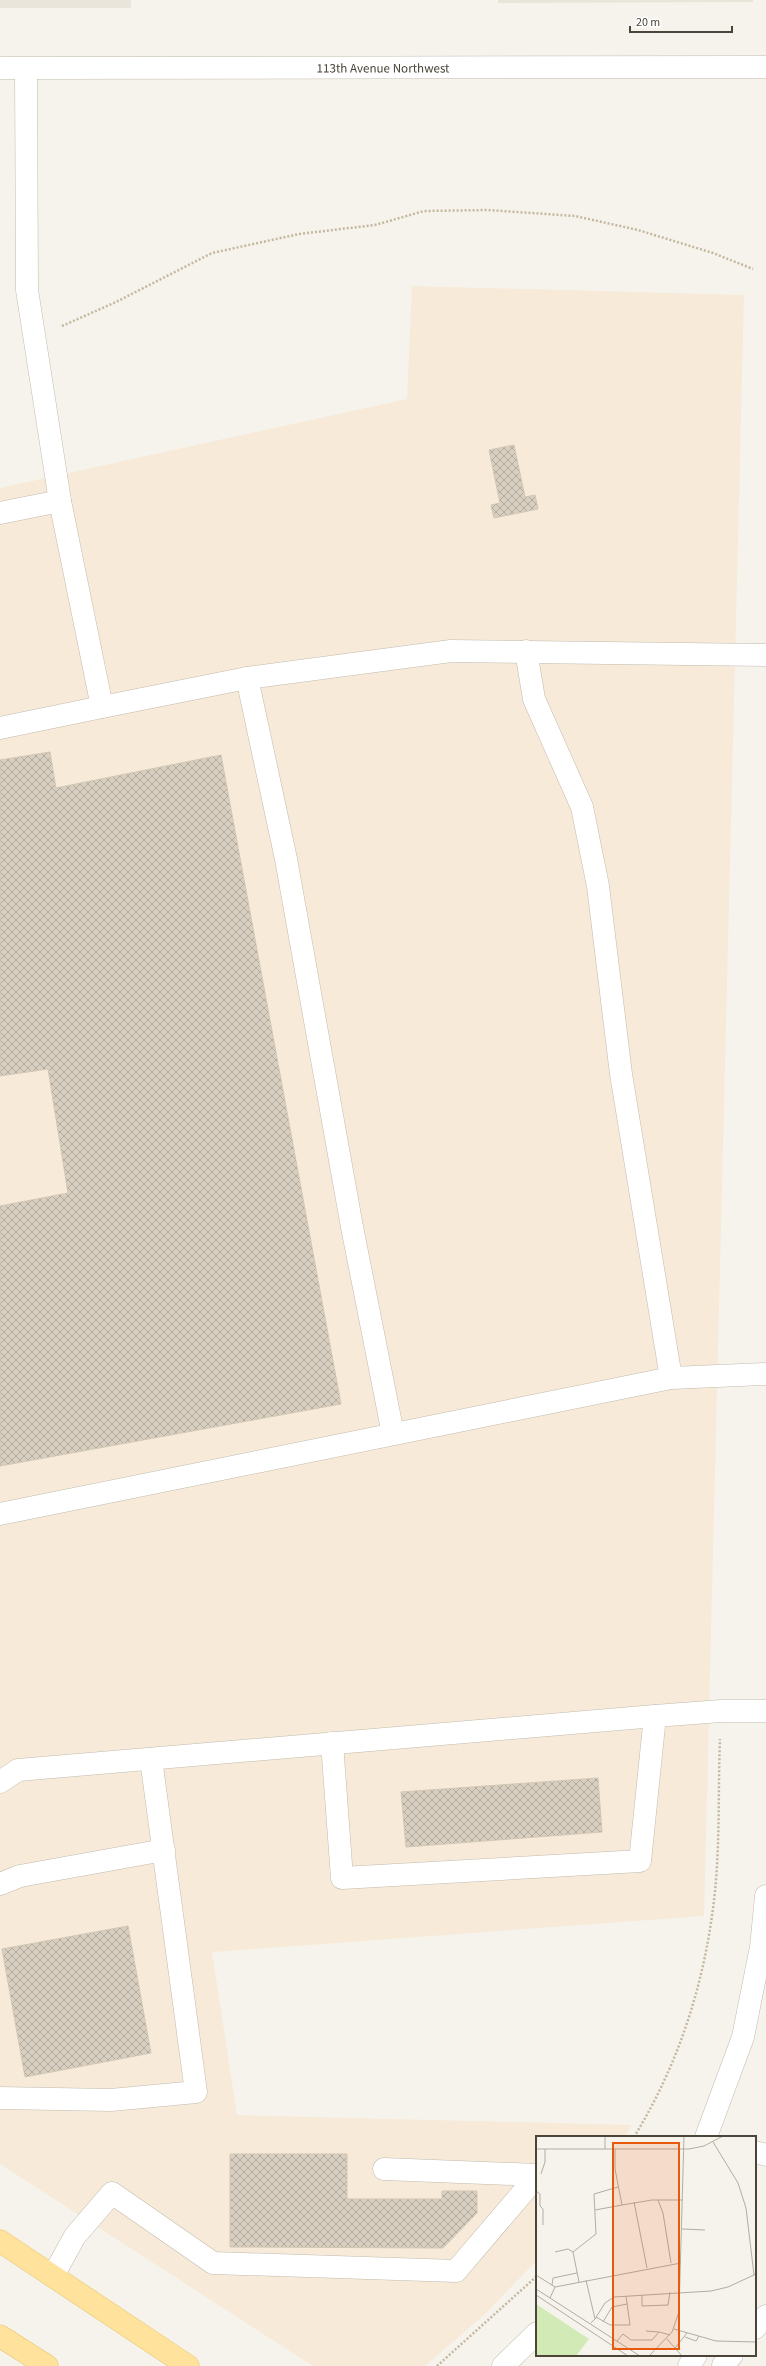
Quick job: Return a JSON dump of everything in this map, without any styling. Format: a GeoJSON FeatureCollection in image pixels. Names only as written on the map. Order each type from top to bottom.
{"type":"FeatureCollection","features":[{"type":"Feature","properties":{"kind":"main road"},"geometry":{"type":"LineString","coordinates":[[0,2241],[188,2366]]}},
{"type":"Feature","properties":{"kind":"main road"},"geometry":{"type":"LineString","coordinates":[[0,2336],[46,2366]]}},
{"type":"Feature","properties":{"kind":"street","name":"113th Avenue Northwest"},"geometry":{"type":"LineString","coordinates":[[0,68],[766,67]]}},
{"type":"Feature","properties":{"kind":"street"},"geometry":{"type":"LineString","coordinates":[[26,69],[27,290],[60,501],[102,707]]}},
{"type":"Feature","properties":{"kind":"street"},"geometry":{"type":"LineString","coordinates":[[0,514],[60,501]]}},
{"type":"Feature","properties":{"kind":"street"},"geometry":{"type":"LineString","coordinates":[[0,728],[247,678],[451,651],[766,655]]}},
{"type":"Feature","properties":{"kind":"street"},"geometry":{"type":"LineString","coordinates":[[526,651],[534,699],[582,807],[598,886],[621,1074],[671,1378]]}},
{"type":"Feature","properties":{"kind":"street"},"geometry":{"type":"LineString","coordinates":[[247,678],[280,827],[351,1219],[393,1434]]}},
{"type":"Feature","properties":{"kind":"street"},"geometry":{"type":"LineString","coordinates":[[0,1514],[671,1378],[766,1374]]}},
{"type":"Feature","properties":{"kind":"street"},"geometry":{"type":"LineString","coordinates":[[0,1782],[18,1770],[720,1710],[766,1711]]}},
{"type":"Feature","properties":{"kind":"street"},"geometry":{"type":"LineString","coordinates":[[332,1743],[342,1878],[640,1860],[655,1716]]}},
{"type":"Feature","properties":{"kind":"street"},"geometry":{"type":"LineString","coordinates":[[0,2098],[111,2100],[196,2092],[151,1759]]}},
{"type":"Feature","properties":{"kind":"street"},"geometry":{"type":"LineString","coordinates":[[0,1884],[20,1876],[164,1850]]}},
{"type":"Feature","properties":{"kind":"street"},"geometry":{"type":"LineString","coordinates":[[706,2136],[743,2036],[761,1947],[766,1896]]}},
{"type":"Feature","properties":{"kind":"street"},"geometry":{"type":"LineString","coordinates":[[756,2152],[766,2155]]}},
{"type":"Feature","properties":{"kind":"street"},"geometry":{"type":"LineString","coordinates":[[384,2168],[536,2176]]}},
{"type":"Feature","properties":{"kind":"street"},"geometry":{"type":"LineString","coordinates":[[53,2276],[75,2236],[112,2193],[213,2263],[456,2271],[536,2177]]}},
{"type":"Feature","properties":{"kind":"street"},"geometry":{"type":"LineString","coordinates":[[756,2327],[766,2316]]}},
{"type":"Feature","properties":{"kind":"street"},"geometry":{"type":"LineString","coordinates":[[503,2366],[536,2335]]}},
{"type":"Feature","properties":{"kind":"street"},"geometry":{"type":"LineString","coordinates":[[689,2366],[695,2356]]}},
{"type":"Feature","properties":{"kind":"path"},"geometry":{"type":"LineString","coordinates":[[34,338],[116,302],[212,253],[299,234],[375,225],[424,211],[488,210],[575,216],[638,230],[713,253],[753,269]]}},
{"type":"Feature","properties":{"kind":"path"},"geometry":{"type":"LineString","coordinates":[[635,2136],[673,2062],[693,2009],[706,1953],[715,1890],[720,1710]]}},
{"type":"Feature","properties":{"kind":"path"},"geometry":{"type":"LineString","coordinates":[[437,2366],[536,2277]]}},
{"type":"Feature","properties":{"kind":"shaded area"},"geometry":{"type":"Polygon","coordinates":[[[0,0],[131,0],[131,8],[0,8],[0,0]]]}},
{"type":"Feature","properties":{"kind":"shaded area"},"geometry":{"type":"Polygon","coordinates":[[[498,0],[753,0],[753,2],[498,3],[498,0]]]}},
{"type":"Feature","properties":{"kind":"shaded area"},"geometry":{"type":"Polygon","coordinates":[[[412,286],[744,295],[704,1916],[212,1952],[237,2115],[632,2125],[626,2136],[536,2136],[536,2261],[484,2315],[425,2366],[313,2366],[0,2164],[0,488],[407,399],[412,286]]]}},
{"type":"Feature","properties":{"kind":"building"},"geometry":{"type":"Polygon","coordinates":[[[514,445],[525,497],[535,495],[538,509],[494,518],[491,505],[500,503],[489,450],[514,445]]]}},
{"type":"Feature","properties":{"kind":"building"},"geometry":{"type":"Polygon","coordinates":[[[50,752],[56,788],[221,755],[341,1404],[0,1466],[0,1206],[68,1193],[48,1069],[0,1076],[0,760],[50,752]]]}},
{"type":"Feature","properties":{"kind":"building"},"geometry":{"type":"Polygon","coordinates":[[[598,1778],[602,1832],[406,1847],[401,1792],[598,1778]]]}},
{"type":"Feature","properties":{"kind":"building"},"geometry":{"type":"Polygon","coordinates":[[[128,1926],[151,2053],[25,2077],[2,1949],[128,1926]]]}},
{"type":"Feature","properties":{"kind":"building"},"geometry":{"type":"Polygon","coordinates":[[[230,2154],[347,2154],[347,2199],[442,2199],[442,2191],[477,2191],[477,2213],[443,2248],[230,2247],[230,2154]]]}}]}
